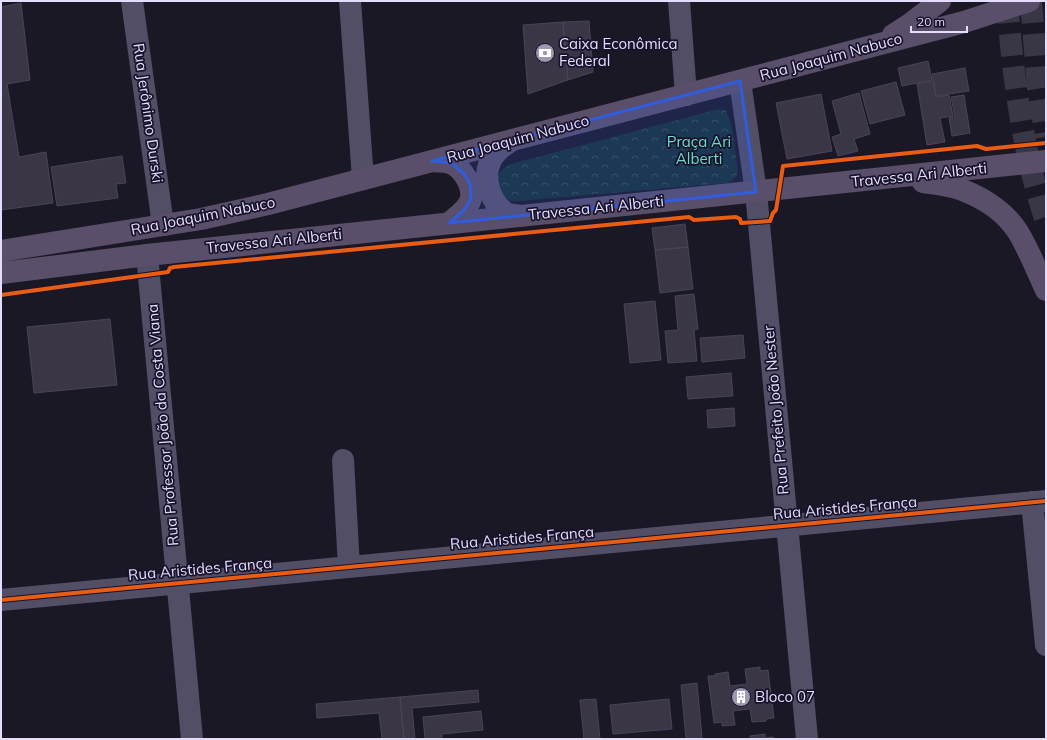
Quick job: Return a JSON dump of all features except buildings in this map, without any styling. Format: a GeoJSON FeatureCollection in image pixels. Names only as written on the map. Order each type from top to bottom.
{"type":"FeatureCollection","features":[{"type":"Feature","properties":{"kind":"main road"},"geometry":{"type":"LineString","coordinates":[[877,45],[910,24],[940,1]]}},
{"type":"Feature","properties":{"kind":"main road","name":"Rua Joaquim Nabuco"},"geometry":{"type":"LineString","coordinates":[[1,251],[230,213],[976,19],[1029,1]]}},
{"type":"Feature","properties":{"kind":"main road"},"geometry":{"type":"LineString","coordinates":[[512,140],[499,149],[491,161],[487,176],[489,190],[496,204],[507,214],[521,216]]}},
{"type":"Feature","properties":{"kind":"main road"},"geometry":{"type":"LineString","coordinates":[[432,161],[450,163],[463,172],[470,184],[471,199],[463,211],[449,224]]}},
{"type":"Feature","properties":{"kind":"main road","name":"Travessa Ari Alberti"},"geometry":{"type":"LineString","coordinates":[[146,255],[1046,161]]}},
{"type":"Feature","properties":{"kind":"main road"},"geometry":{"type":"LineString","coordinates":[[896,177],[958,189],[985,201],[1004,216],[1017,231],[1046,290]]}},
{"type":"Feature","properties":{"kind":"main road","name":"Rua Joaquim Nabuco"},"geometry":{"type":"LineString","coordinates":[[1,272],[146,255]]}},
{"type":"Feature","properties":{"kind":"street","name":"Rua Jerônimo Durski"},"geometry":{"type":"LineString","coordinates":[[132,1],[163,225]]}},
{"type":"Feature","properties":{"kind":"street"},"geometry":{"type":"LineString","coordinates":[[350,1],[363,179]]}},
{"type":"Feature","properties":{"kind":"street"},"geometry":{"type":"LineString","coordinates":[[679,1],[686,95]]}},
{"type":"Feature","properties":{"kind":"street","name":"Rua Prefeito João Nester"},"geometry":{"type":"LineString","coordinates":[[740,81],[756,192],[807,739]]}},
{"type":"Feature","properties":{"kind":"street","name":"Rua Professor João da Costa Viana"},"geometry":{"type":"LineString","coordinates":[[146,255],[192,739]]}},
{"type":"Feature","properties":{"kind":"street"},"geometry":{"type":"LineString","coordinates":[[343,460],[349,567]]}},
{"type":"Feature","properties":{"kind":"street"},"geometry":{"type":"LineString","coordinates":[[1039,502],[1046,645]]}},
{"type":"Feature","properties":{"kind":"street","name":"Rua Aristides França"},"geometry":{"type":"LineString","coordinates":[[1,600],[1039,502]]}},
{"type":"Feature","properties":{"kind":"highlighted area"},"geometry":{"type":"Polygon","coordinates":[[[740,81],[756,192],[449,223],[463,211],[471,199],[470,184],[463,173],[451,163],[432,161],[740,81]]]}},
{"type":"Feature","properties":{"kind":"green space","name":"Praça Ari Alberti"},"geometry":{"type":"Polygon","coordinates":[[[721,109],[726,111],[731,122],[738,171],[734,179],[727,183],[511,201],[503,197],[496,180],[502,170],[511,164],[721,109]]]}},
{"type":"Feature","properties":{"kind":"tunnel"},"geometry":{"type":"LineString","coordinates":[[1007,1],[1012,57],[1020,112],[1031,167],[1046,221]]}},
{"type":"Feature","properties":{"kind":"tunnel"},"geometry":{"type":"LineString","coordinates":[[1031,1],[1038,88],[1046,137]]}},
{"type":"Feature","properties":{"kind":"cycle path"},"geometry":{"type":"LineString","coordinates":[[1,295],[168,272],[170,268],[174,267],[689,217],[694,220],[736,217],[740,219],[741,223],[770,221],[776,210],[783,166],[977,146],[986,149],[1046,143]]}},
{"type":"Feature","properties":{"kind":"cycle path"},"geometry":{"type":"LineString","coordinates":[[1,600],[1046,501]]}},
{"type":"Feature","properties":{"kind":"place","name":"Caixa Econômica Federal"},"geometry":{"type":"Point","coordinates":[545,53]}},
{"type":"Feature","properties":{"kind":"place","name":"Bloco 07"},"geometry":{"type":"Point","coordinates":[741,697]}}]}
